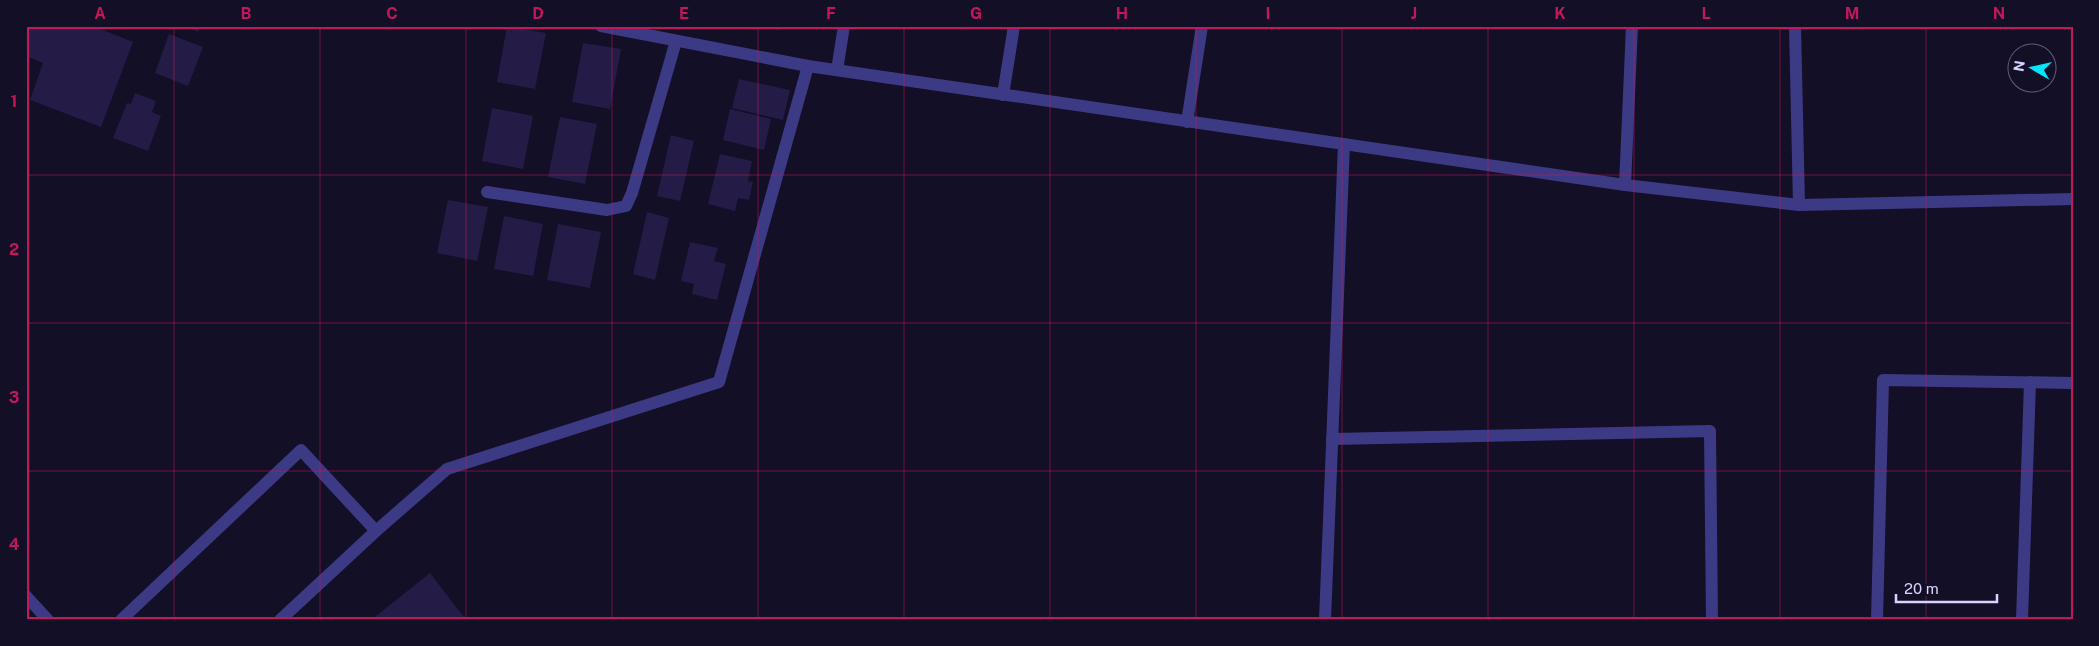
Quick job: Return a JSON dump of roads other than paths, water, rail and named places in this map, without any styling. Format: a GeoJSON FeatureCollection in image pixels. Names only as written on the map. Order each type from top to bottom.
{"type":"FeatureCollection","features":[{"type":"Feature","properties":{"kind":"street"},"geometry":{"type":"LineString","coordinates":[[601,26],[808,66],[1625,185],[1800,205],[2073,199]]}},
{"type":"Feature","properties":{"kind":"street"},"geometry":{"type":"LineString","coordinates":[[837,70],[844,26]]}},
{"type":"Feature","properties":{"kind":"street"},"geometry":{"type":"LineString","coordinates":[[1002,95],[1014,26]]}},
{"type":"Feature","properties":{"kind":"street"},"geometry":{"type":"LineString","coordinates":[[1187,122],[1202,26]]}},
{"type":"Feature","properties":{"kind":"street"},"geometry":{"type":"LineString","coordinates":[[1625,185],[1632,26]]}},
{"type":"Feature","properties":{"kind":"street"},"geometry":{"type":"LineString","coordinates":[[1795,26],[1800,205]]}},
{"type":"Feature","properties":{"kind":"street"},"geometry":{"type":"LineString","coordinates":[[487,192],[607,210],[626,206],[632,193],[676,41]]}},
{"type":"Feature","properties":{"kind":"street"},"geometry":{"type":"LineString","coordinates":[[280,620],[376,531],[447,469],[719,382],[808,66]]}},
{"type":"Feature","properties":{"kind":"street"},"geometry":{"type":"LineString","coordinates":[[1325,620],[1344,144]]}},
{"type":"Feature","properties":{"kind":"street"},"geometry":{"type":"LineString","coordinates":[[1877,620],[1883,380],[2073,383]]}},
{"type":"Feature","properties":{"kind":"street"},"geometry":{"type":"LineString","coordinates":[[2022,620],[2030,382]]}},
{"type":"Feature","properties":{"kind":"street"},"geometry":{"type":"LineString","coordinates":[[1332,439],[1710,432],[1712,620]]}},
{"type":"Feature","properties":{"kind":"street"},"geometry":{"type":"LineString","coordinates":[[122,620],[301,450],[376,531]]}},
{"type":"Feature","properties":{"kind":"street"},"geometry":{"type":"LineString","coordinates":[[26,596],[48,620]]}}]}
